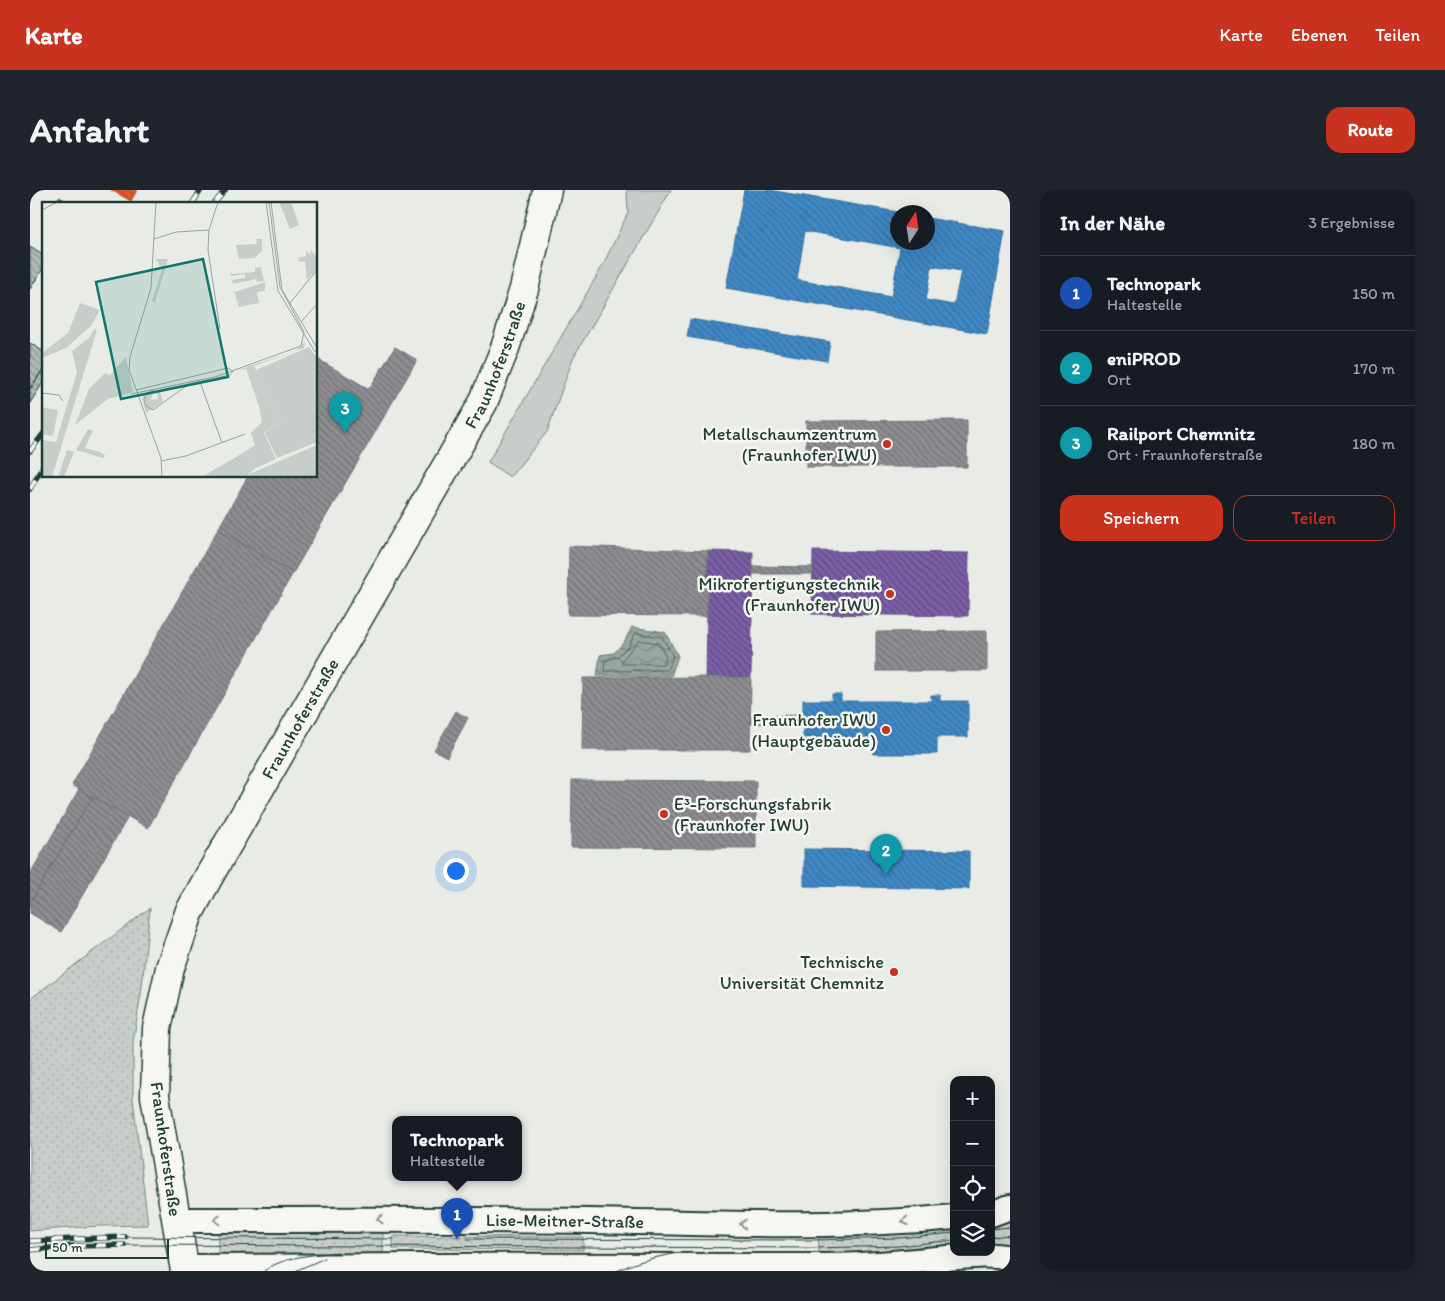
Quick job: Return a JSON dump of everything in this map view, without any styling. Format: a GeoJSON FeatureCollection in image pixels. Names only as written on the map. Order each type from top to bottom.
{"type":"FeatureCollection","features":[{"type":"Feature","properties":{"kind":"main road","name":"Fraunhoferstraße"},"geometry":{"type":"LineString","coordinates":[[185,1269],[155,1096],[157,1028],[170,968],[186,922],[208,878],[484,403],[505,348],[524,289],[547,190]]}},
{"type":"Feature","properties":{"kind":"street"},"geometry":{"type":"LineString","coordinates":[[995,1213],[1010,1207]]}},
{"type":"Feature","properties":{"kind":"street","name":"Lise-Meitner-Straße"},"geometry":{"type":"LineString","coordinates":[[176,1220],[388,1219],[772,1224],[874,1223],[950,1217]]}},
{"type":"Feature","properties":{"kind":"street"},"geometry":{"type":"LineString","coordinates":[[185,1269],[336,1264],[762,1268],[876,1264],[978,1256],[1010,1258]]}},
{"type":"Feature","properties":{"kind":"shaded area"},"geometry":{"type":"Polygon","coordinates":[[[627,190],[671,190],[573,358],[547,432],[510,477],[488,462],[602,267],[628,213],[627,190]]]}},
{"type":"Feature","properties":{"kind":"shaded area"},"geometry":{"type":"Polygon","coordinates":[[[150,908],[141,994],[133,1042],[133,1099],[148,1225],[30,1231],[30,999],[150,908]]]}},
{"type":"Feature","properties":{"kind":"shaded area"},"geometry":{"type":"Polygon","coordinates":[[[1010,1214],[1010,1249],[995,1249],[995,1218],[1010,1214]]]}},
{"type":"Feature","properties":{"kind":"shaded area"},"geometry":{"type":"Polygon","coordinates":[[[950,1222],[950,1252],[831,1260],[830,1253],[819,1253],[818,1230],[950,1222]]]}},
{"type":"Feature","properties":{"kind":"shaded area"},"geometry":{"type":"Polygon","coordinates":[[[218,1225],[383,1226],[383,1260],[218,1259],[218,1225]]]}},
{"type":"Feature","properties":{"kind":"shaded area"},"geometry":{"type":"Polygon","coordinates":[[[393,1236],[583,1237],[583,1250],[393,1249],[393,1236]]]}},
{"type":"Feature","properties":{"kind":"water"},"geometry":{"type":"Polygon","coordinates":[[[632,627],[665,632],[678,656],[671,676],[597,676],[600,655],[614,653],[624,642],[632,627]]]}},
{"type":"Feature","properties":{"kind":"building: Handel"},"geometry":{"type":"Polygon","coordinates":[[[111,190],[137,190],[131,201],[111,190]]]}},
{"type":"Feature","properties":{"kind":"building: Büros"},"geometry":{"type":"Polygon","coordinates":[[[708,551],[753,552],[751,677],[706,677],[708,551]]]}},
{"type":"Feature","properties":{"kind":"building: Büros","name":"Mikrofertigungstechnik (Fraunhofer IWU)"},"geometry":{"type":"Polygon","coordinates":[[[813,551],[969,553],[968,616],[812,614],[813,551]]]}},
{"type":"Feature","properties":{"kind":"building: Schulen"},"geometry":{"type":"Polygon","coordinates":[[[744,190],[769,190],[890,211],[890,246],[805,231],[797,280],[891,297],[900,250],[935,250],[935,219],[1005,231],[987,334],[726,288],[744,190]],[[932,266],[926,300],[954,305],[961,271],[932,266]]]}},
{"type":"Feature","properties":{"kind":"building: Schulen"},"geometry":{"type":"Polygon","coordinates":[[[690,319],[830,342],[827,361],[687,337],[690,319]]]}},
{"type":"Feature","properties":{"kind":"building: Schulen","name":"Fraunhofer IWU (Hauptgebäude)"},"geometry":{"type":"Polygon","coordinates":[[[832,694],[841,694],[841,701],[931,701],[931,695],[940,695],[940,701],[968,701],[968,737],[937,737],[937,754],[873,754],[873,738],[803,738],[803,700],[832,700],[832,694]]]}},
{"type":"Feature","properties":{"kind":"building: Schulen"},"geometry":{"type":"Polygon","coordinates":[[[804,849],[969,851],[969,889],[804,886],[804,849]]]}},
{"type":"Feature","properties":{"kind":"building: Industrie"},"geometry":{"type":"Polygon","coordinates":[[[395,347],[417,360],[293,573],[218,529],[247,478],[318,478],[318,359],[369,389],[395,347]]]}},
{"type":"Feature","properties":{"kind":"building: Industrie","name":"Metallschaumzentrum (Fraunhofer IWU)"},"geometry":{"type":"Polygon","coordinates":[[[967,420],[967,467],[806,467],[806,421],[967,420]]]}},
{"type":"Feature","properties":{"kind":"building: Industrie"},"geometry":{"type":"Polygon","coordinates":[[[218,529],[293,573],[148,828],[72,785],[218,529]]]}},
{"type":"Feature","properties":{"kind":"building: Industrie"},"geometry":{"type":"Polygon","coordinates":[[[569,546],[708,551],[707,616],[568,615],[569,546]]]}},
{"type":"Feature","properties":{"kind":"building: Industrie"},"geometry":{"type":"Polygon","coordinates":[[[753,566],[813,567],[813,574],[753,574],[753,566]]]}},
{"type":"Feature","properties":{"kind":"building: Industrie"},"geometry":{"type":"Polygon","coordinates":[[[987,631],[987,671],[876,671],[876,632],[987,631]]]}},
{"type":"Feature","properties":{"kind":"building: Industrie"},"geometry":{"type":"Polygon","coordinates":[[[751,677],[750,750],[582,750],[583,678],[751,677]]]}},
{"type":"Feature","properties":{"kind":"building: Industrie"},"geometry":{"type":"Polygon","coordinates":[[[456,711],[468,718],[447,757],[434,750],[456,711]]]}},
{"type":"Feature","properties":{"kind":"building: Industrie"},"geometry":{"type":"Polygon","coordinates":[[[803,715],[803,723],[751,724],[751,716],[803,715]]]}},
{"type":"Feature","properties":{"kind":"building: Industrie","name":"E³-Forschungsfabrik (Fraunhofer IWU)"},"geometry":{"type":"Polygon","coordinates":[[[572,780],[756,781],[756,848],[571,847],[572,780]]]}},
{"type":"Feature","properties":{"kind":"building: Industrie"},"geometry":{"type":"Polygon","coordinates":[[[79,789],[92,797],[30,903],[30,874],[79,789]]]}},
{"type":"Feature","properties":{"kind":"building: Industrie"},"geometry":{"type":"Polygon","coordinates":[[[92,797],[128,817],[61,932],[30,913],[30,903],[92,797]]]}},
{"type":"Feature","properties":{"kind":"building: Sonstige"},"geometry":{"type":"Polygon","coordinates":[[[59,197],[68,202],[57,202],[59,197]]]}},
{"type":"Feature","properties":{"kind":"building: Sonstige"},"geometry":{"type":"Polygon","coordinates":[[[30,247],[42,255],[42,270],[30,289],[30,247]]]}},
{"type":"Feature","properties":{"kind":"building: Sonstige"},"geometry":{"type":"Polygon","coordinates":[[[30,343],[42,351],[42,371],[30,389],[30,343]]]}},
{"type":"Feature","properties":{"kind":"building: Sonstige"},"geometry":{"type":"Polygon","coordinates":[[[42,371],[42,384],[30,403],[30,389],[42,371]]]}},
{"type":"Feature","properties":{"kind":"tram line"},"geometry":{"type":"LineString","coordinates":[[995,1229],[1010,1227]]}},
{"type":"Feature","properties":{"kind":"tram line"},"geometry":{"type":"LineString","coordinates":[[467,1239],[813,1240],[899,1238],[950,1233]]}},
{"type":"Feature","properties":{"kind":"tram line"},"geometry":{"type":"LineString","coordinates":[[995,1237],[1010,1235]]}},
{"type":"Feature","properties":{"kind":"tram line"},"geometry":{"type":"LineString","coordinates":[[125,1237],[394,1239]]}},
{"type":"Feature","properties":{"kind":"tram line"},"geometry":{"type":"LineString","coordinates":[[124,1245],[813,1248],[899,1246],[950,1240]]}},
{"type":"Feature","properties":{"kind":"tram line"},"geometry":{"type":"LineString","coordinates":[[264,1271],[290,1259],[338,1252]]}},
{"type":"Feature","properties":{"kind":"tram line"},"geometry":{"type":"LineString","coordinates":[[617,1271],[639,1262],[678,1253]]}},
{"type":"Feature","properties":{"kind":"tram line"},"geometry":{"type":"LineString","coordinates":[[295,1271],[325,1258]]}},
{"type":"Feature","properties":{"kind":"railway"},"geometry":{"type":"LineString","coordinates":[[193,202],[201,190]]}},
{"type":"Feature","properties":{"kind":"railway"},"geometry":{"type":"LineString","coordinates":[[216,202],[225,190]]}},
{"type":"Feature","properties":{"kind":"railway"},"geometry":{"type":"LineString","coordinates":[[30,451],[42,436]]}},
{"type":"Feature","properties":{"kind":"railway"},"geometry":{"type":"LineString","coordinates":[[30,489],[42,468]]}},
{"type":"Feature","properties":{"kind":"railway"},"geometry":{"type":"LineString","coordinates":[[30,1241],[125,1237]]}},
{"type":"Feature","properties":{"kind":"railway"},"geometry":{"type":"LineString","coordinates":[[30,1250],[73,1246],[124,1245]]}},
{"type":"Feature","properties":{"kind":"place","name":"Railport Chemnitz"},"geometry":{"type":"Point","coordinates":[345,433]}},
{"type":"Feature","properties":{"kind":"place","name":"Metallschaumzentrum (Fraunhofer IWU)"},"geometry":{"type":"Point","coordinates":[887,444]}},
{"type":"Feature","properties":{"kind":"place","name":"Mikrofertigungstechnik (Fraunhofer IWU)"},"geometry":{"type":"Point","coordinates":[890,594]}},
{"type":"Feature","properties":{"kind":"place","name":"Fraunhofer IWU (Hauptgebäude)"},"geometry":{"type":"Point","coordinates":[886,730]}},
{"type":"Feature","properties":{"kind":"place","name":"E³-Forschungsfabrik (Fraunhofer IWU)"},"geometry":{"type":"Point","coordinates":[664,814]}},
{"type":"Feature","properties":{"kind":"place","name":"eniPROD"},"geometry":{"type":"Point","coordinates":[886,875]}},
{"type":"Feature","properties":{"kind":"place","name":"Technische Universität Chemnitz"},"geometry":{"type":"Point","coordinates":[894,972]}},
{"type":"Feature","properties":{"kind":"place","name":"Technopark"},"geometry":{"type":"Point","coordinates":[457,1239]}}]}
